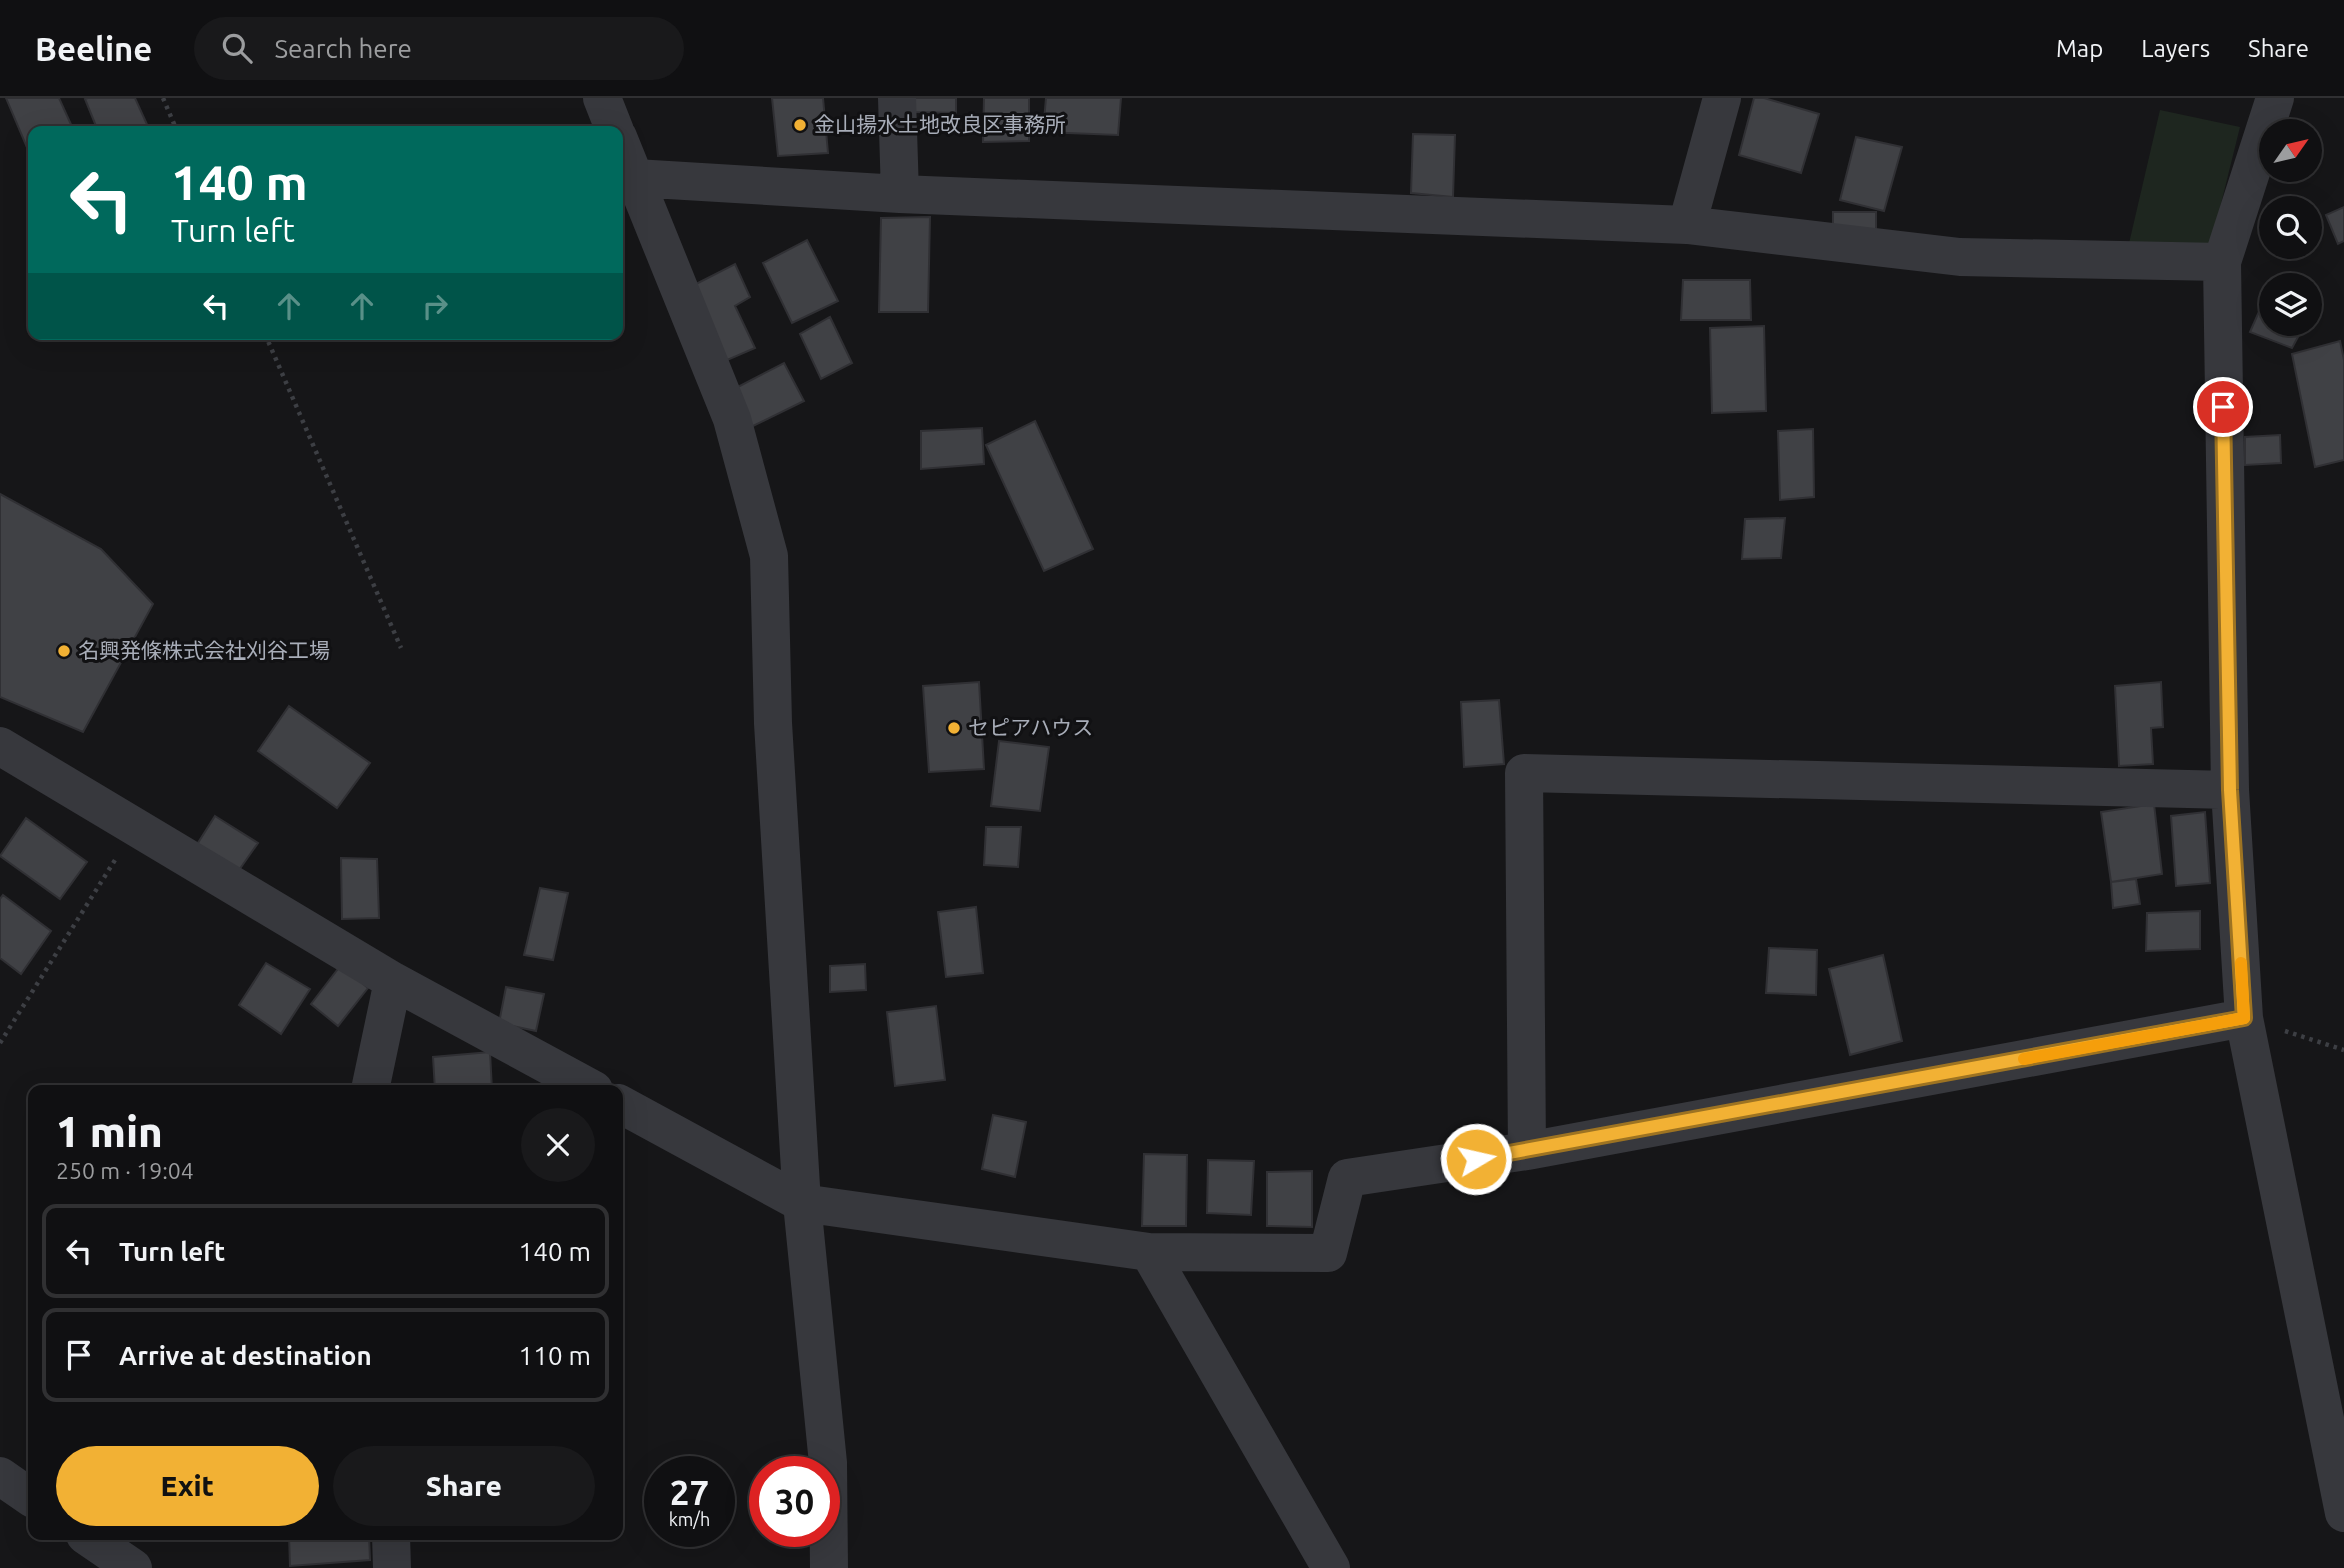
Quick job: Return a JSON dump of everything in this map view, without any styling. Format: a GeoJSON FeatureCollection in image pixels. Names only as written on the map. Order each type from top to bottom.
{"type":"FeatureCollection","features":[{"type":"Feature","properties":{"kind":"street"},"geometry":{"type":"LineString","coordinates":[[602,98],[613,126]]}},
{"type":"Feature","properties":{"kind":"street"},"geometry":{"type":"LineString","coordinates":[[897,98],[900,194]]}},
{"type":"Feature","properties":{"kind":"street"},"geometry":{"type":"LineString","coordinates":[[1687,225],[1721,98]]}},
{"type":"Feature","properties":{"kind":"street"},"geometry":{"type":"LineString","coordinates":[[2274,98],[2222,262],[2230,790],[2244,1018],[2344,1513]]}},
{"type":"Feature","properties":{"kind":"street"},"geometry":{"type":"LineString","coordinates":[[623,149],[732,419],[769,556],[773,723],[802,1203],[828,1463],[829,1568]]}},
{"type":"Feature","properties":{"kind":"street"},"geometry":{"type":"LineString","coordinates":[[635,178],[900,194],[1687,225],[1960,257],[2222,262]]}},
{"type":"Feature","properties":{"kind":"street"},"geometry":{"type":"LineString","coordinates":[[0,746],[393,981],[585,1085]]}},
{"type":"Feature","properties":{"kind":"street"},"geometry":{"type":"LineString","coordinates":[[1527,1151],[1524,773],[2230,790]]}},
{"type":"Feature","properties":{"kind":"street"},"geometry":{"type":"LineString","coordinates":[[371,1085],[393,981]]}},
{"type":"Feature","properties":{"kind":"street"},"geometry":{"type":"LineString","coordinates":[[623,1106],[802,1203],[1149,1252],[1328,1253],[1347,1178],[1527,1151],[2244,1018]]}},
{"type":"Feature","properties":{"kind":"street"},"geometry":{"type":"LineString","coordinates":[[1149,1252],[1331,1568]]}},
{"type":"Feature","properties":{"kind":"street"},"geometry":{"type":"LineString","coordinates":[[0,1476],[28,1496]]}},
{"type":"Feature","properties":{"kind":"street"},"geometry":{"type":"LineString","coordinates":[[92,1540],[133,1568]]}},
{"type":"Feature","properties":{"kind":"street"},"geometry":{"type":"LineString","coordinates":[[391,1540],[392,1568]]}},
{"type":"Feature","properties":{"kind":"path"},"geometry":{"type":"LineString","coordinates":[[163,98],[175,126]]}},
{"type":"Feature","properties":{"kind":"path"},"geometry":{"type":"LineString","coordinates":[[268,340],[401,648]]}},
{"type":"Feature","properties":{"kind":"path"},"geometry":{"type":"LineString","coordinates":[[0,1043],[135,827]]}},
{"type":"Feature","properties":{"kind":"path"},"geometry":{"type":"LineString","coordinates":[[2244,1018],[2344,1050]]}},
{"type":"Feature","properties":{"kind":"shaded area"},"geometry":{"type":"Polygon","coordinates":[[[2160,110],[2240,127],[2208,256],[2127,252],[2160,110]]]}},
{"type":"Feature","properties":{"kind":"building"},"geometry":{"type":"Polygon","coordinates":[[[6,98],[59,98],[72,126],[28,126],[28,150],[6,98]]]}},
{"type":"Feature","properties":{"kind":"building"},"geometry":{"type":"Polygon","coordinates":[[[135,98],[148,126],[96,126],[85,99],[135,98]]]}},
{"type":"Feature","properties":{"kind":"building","name":"金山揚水土地改良区事務所"},"geometry":{"type":"Polygon","coordinates":[[[772,98],[823,98],[828,153],[778,156],[772,98]]]}},
{"type":"Feature","properties":{"kind":"building"},"geometry":{"type":"Polygon","coordinates":[[[915,98],[956,98],[956,113],[915,112],[915,98]]]}},
{"type":"Feature","properties":{"kind":"building"},"geometry":{"type":"Polygon","coordinates":[[[984,98],[1029,98],[1029,141],[983,142],[984,98]]]}},
{"type":"Feature","properties":{"kind":"building"},"geometry":{"type":"Polygon","coordinates":[[[1046,98],[1121,98],[1118,135],[1043,132],[1046,98]]]}},
{"type":"Feature","properties":{"kind":"building"},"geometry":{"type":"Polygon","coordinates":[[[1754,98],[1764,98],[1819,114],[1801,173],[1739,155],[1754,98]]]}},
{"type":"Feature","properties":{"kind":"building"},"geometry":{"type":"Polygon","coordinates":[[[1413,134],[1455,135],[1453,197],[1411,193],[1413,134]]]}},
{"type":"Feature","properties":{"kind":"building"},"geometry":{"type":"Polygon","coordinates":[[[1856,137],[1902,147],[1884,211],[1840,200],[1856,137]]]}},
{"type":"Feature","properties":{"kind":"building"},"geometry":{"type":"Polygon","coordinates":[[[2344,207],[2344,241],[2338,244],[2326,215],[2344,207]]]}},
{"type":"Feature","properties":{"kind":"building"},"geometry":{"type":"Polygon","coordinates":[[[1833,212],[1876,212],[1876,233],[1833,235],[1833,212]]]}},
{"type":"Feature","properties":{"kind":"building"},"geometry":{"type":"Polygon","coordinates":[[[930,217],[928,312],[879,312],[881,218],[930,217]]]}},
{"type":"Feature","properties":{"kind":"building"},"geometry":{"type":"Polygon","coordinates":[[[807,240],[838,301],[792,323],[763,263],[807,240]]]}},
{"type":"Feature","properties":{"kind":"building"},"geometry":{"type":"Polygon","coordinates":[[[735,264],[750,297],[735,306],[755,348],[725,361],[692,286],[735,264]]]}},
{"type":"Feature","properties":{"kind":"building"},"geometry":{"type":"Polygon","coordinates":[[[1683,280],[1750,280],[1751,320],[1681,320],[1683,280]]]}},
{"type":"Feature","properties":{"kind":"building"},"geometry":{"type":"Polygon","coordinates":[[[2259,312],[2259,335],[2250,332],[2259,312]]]}},
{"type":"Feature","properties":{"kind":"building"},"geometry":{"type":"Polygon","coordinates":[[[830,317],[852,363],[821,379],[800,334],[830,317]]]}},
{"type":"Feature","properties":{"kind":"building"},"geometry":{"type":"Polygon","coordinates":[[[1764,326],[1766,411],[1712,413],[1710,328],[1764,326]]]}},
{"type":"Feature","properties":{"kind":"building"},"geometry":{"type":"Polygon","coordinates":[[[2260,336],[2298,336],[2292,348],[2260,336]]]}},
{"type":"Feature","properties":{"kind":"building"},"geometry":{"type":"Polygon","coordinates":[[[2340,341],[2344,360],[2344,460],[2315,467],[2292,354],[2340,341]]]}},
{"type":"Feature","properties":{"kind":"building"},"geometry":{"type":"Polygon","coordinates":[[[784,363],[804,401],[749,428],[732,390],[784,363]]]}},
{"type":"Feature","properties":{"kind":"building"},"geometry":{"type":"Polygon","coordinates":[[[1035,421],[1093,549],[1044,571],[986,445],[1035,421]]]}},
{"type":"Feature","properties":{"kind":"building"},"geometry":{"type":"Polygon","coordinates":[[[982,428],[984,464],[921,469],[921,431],[982,428]]]}},
{"type":"Feature","properties":{"kind":"building"},"geometry":{"type":"Polygon","coordinates":[[[1813,429],[1814,497],[1780,500],[1778,431],[1813,429]]]}},
{"type":"Feature","properties":{"kind":"building"},"geometry":{"type":"Polygon","coordinates":[[[2280,435],[2281,463],[2245,465],[2245,437],[2280,435]]]}},
{"type":"Feature","properties":{"kind":"building","name":"名興発條株式会社刈谷工場"},"geometry":{"type":"Polygon","coordinates":[[[0,494],[101,549],[153,604],[83,732],[0,697],[0,494]]]}},
{"type":"Feature","properties":{"kind":"building"},"geometry":{"type":"Polygon","coordinates":[[[1785,518],[1781,558],[1742,559],[1745,519],[1785,518]]]}},
{"type":"Feature","properties":{"kind":"building","name":"セピアハウス"},"geometry":{"type":"Polygon","coordinates":[[[979,682],[984,769],[929,772],[923,686],[979,682]]]}},
{"type":"Feature","properties":{"kind":"building"},"geometry":{"type":"Polygon","coordinates":[[[2161,682],[2163,727],[2151,728],[2153,764],[2119,766],[2115,686],[2161,682]]]}},
{"type":"Feature","properties":{"kind":"building"},"geometry":{"type":"Polygon","coordinates":[[[1499,700],[1504,764],[1464,767],[1461,702],[1499,700]]]}},
{"type":"Feature","properties":{"kind":"building"},"geometry":{"type":"Polygon","coordinates":[[[289,706],[370,763],[337,808],[258,751],[289,706]]]}},
{"type":"Feature","properties":{"kind":"building"},"geometry":{"type":"Polygon","coordinates":[[[999,741],[1049,747],[1040,811],[991,806],[999,741]]]}},
{"type":"Feature","properties":{"kind":"building"},"geometry":{"type":"Polygon","coordinates":[[[2154,804],[2162,874],[2111,882],[2101,812],[2154,804]]]}},
{"type":"Feature","properties":{"kind":"building"},"geometry":{"type":"Polygon","coordinates":[[[2205,812],[2210,883],[2176,886],[2171,816],[2205,812]]]}},
{"type":"Feature","properties":{"kind":"building"},"geometry":{"type":"Polygon","coordinates":[[[215,816],[258,843],[237,873],[196,846],[215,816]]]}},
{"type":"Feature","properties":{"kind":"building"},"geometry":{"type":"Polygon","coordinates":[[[26,818],[87,862],[60,899],[0,856],[26,818]]]}},
{"type":"Feature","properties":{"kind":"building"},"geometry":{"type":"Polygon","coordinates":[[[986,827],[1021,827],[1018,867],[984,865],[986,827]]]}},
{"type":"Feature","properties":{"kind":"building"},"geometry":{"type":"Polygon","coordinates":[[[341,858],[377,859],[379,918],[342,919],[341,858]]]}},
{"type":"Feature","properties":{"kind":"building"},"geometry":{"type":"Polygon","coordinates":[[[2136,879],[2140,904],[2113,908],[2111,882],[2136,879]]]}},
{"type":"Feature","properties":{"kind":"building"},"geometry":{"type":"Polygon","coordinates":[[[540,888],[568,893],[553,960],[524,955],[540,888]]]}},
{"type":"Feature","properties":{"kind":"building"},"geometry":{"type":"Polygon","coordinates":[[[3,895],[51,931],[21,974],[0,958],[0,899],[3,895]]]}},
{"type":"Feature","properties":{"kind":"building"},"geometry":{"type":"Polygon","coordinates":[[[976,907],[983,973],[946,977],[938,912],[976,907]]]}},
{"type":"Feature","properties":{"kind":"building"},"geometry":{"type":"Polygon","coordinates":[[[2200,911],[2200,949],[2146,951],[2147,913],[2200,911]]]}},
{"type":"Feature","properties":{"kind":"building"},"geometry":{"type":"Polygon","coordinates":[[[1769,948],[1817,950],[1816,995],[1766,993],[1769,948]]]}},
{"type":"Feature","properties":{"kind":"building"},"geometry":{"type":"Polygon","coordinates":[[[1883,955],[1902,1041],[1850,1055],[1829,969],[1883,955]]]}},
{"type":"Feature","properties":{"kind":"building"},"geometry":{"type":"Polygon","coordinates":[[[266,963],[310,989],[281,1034],[239,1005],[266,963]]]}},
{"type":"Feature","properties":{"kind":"building"},"geometry":{"type":"Polygon","coordinates":[[[865,964],[866,990],[830,992],[830,966],[865,964]]]}},
{"type":"Feature","properties":{"kind":"building"},"geometry":{"type":"Polygon","coordinates":[[[341,965],[368,988],[338,1026],[311,1004],[341,965]]]}},
{"type":"Feature","properties":{"kind":"building"},"geometry":{"type":"Polygon","coordinates":[[[506,987],[544,994],[536,1031],[499,1023],[506,987]]]}},
{"type":"Feature","properties":{"kind":"building"},"geometry":{"type":"Polygon","coordinates":[[[936,1006],[945,1080],[895,1086],[887,1012],[936,1006]]]}},
{"type":"Feature","properties":{"kind":"building"},"geometry":{"type":"Polygon","coordinates":[[[490,1052],[492,1085],[435,1085],[433,1057],[490,1052]]]}},
{"type":"Feature","properties":{"kind":"building"},"geometry":{"type":"Polygon","coordinates":[[[993,1115],[1026,1122],[1015,1177],[982,1169],[993,1115]]]}},
{"type":"Feature","properties":{"kind":"building"},"geometry":{"type":"Polygon","coordinates":[[[1144,1154],[1187,1155],[1186,1226],[1142,1226],[1144,1154]]]}},
{"type":"Feature","properties":{"kind":"building"},"geometry":{"type":"Polygon","coordinates":[[[1208,1160],[1254,1161],[1251,1215],[1207,1213],[1208,1160]]]}},
{"type":"Feature","properties":{"kind":"building"},"geometry":{"type":"Polygon","coordinates":[[[1312,1171],[1312,1227],[1267,1226],[1267,1172],[1312,1171]]]}},
{"type":"Feature","properties":{"kind":"building"},"geometry":{"type":"Polygon","coordinates":[[[289,1540],[369,1540],[370,1560],[290,1566],[289,1540]]]}},
{"type":"Feature","properties":{"kind":"slow traffic"},"geometry":{"type":"LineString","coordinates":[[2024,1059],[2244,1018],[2241,963]]}},
{"type":"Feature","properties":{"kind":"place","name":"金山揚水土地改良区事務所"},"geometry":{"type":"Point","coordinates":[800,125]}},
{"type":"Feature","properties":{"kind":"place","name":"名興発條株式会社刈谷工場"},"geometry":{"type":"Point","coordinates":[64,651]}},
{"type":"Feature","properties":{"kind":"place","name":"セピアハウス"},"geometry":{"type":"Point","coordinates":[954,728]}},
{"type":"Feature","properties":{"kind":"route"},"geometry":{"type":"LineString","coordinates":[[1476,1159],[2244,1018],[2230,790],[2223,407]]}}]}
